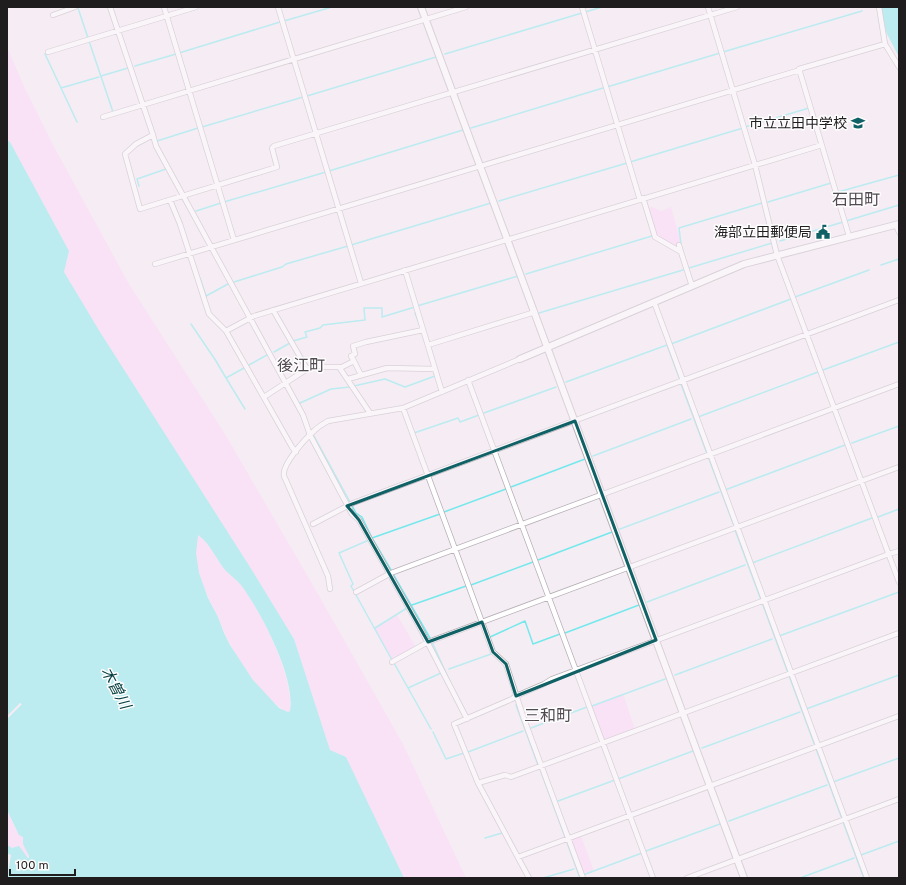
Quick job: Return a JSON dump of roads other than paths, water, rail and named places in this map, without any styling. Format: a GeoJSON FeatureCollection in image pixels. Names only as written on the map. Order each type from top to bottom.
{"type":"FeatureCollection","features":[{"type":"Feature","properties":{"kind":"street"},"geometry":{"type":"LineString","coordinates":[[53,15],[75,7]]}},
{"type":"Feature","properties":{"kind":"street"},"geometry":{"type":"LineString","coordinates":[[110,7],[144,104],[156,146],[303,415],[310,435],[349,505],[352,514],[359,520],[428,642],[467,719]]}},
{"type":"Feature","properties":{"kind":"street"},"geometry":{"type":"LineString","coordinates":[[164,7],[234,240]]}},
{"type":"Feature","properties":{"kind":"street"},"geometry":{"type":"LineString","coordinates":[[48,52],[196,7]]}},
{"type":"Feature","properties":{"kind":"street"},"geometry":{"type":"LineString","coordinates":[[278,7],[361,283]]}},
{"type":"Feature","properties":{"kind":"street"},"geometry":{"type":"LineString","coordinates":[[421,7],[630,567],[744,878]]}},
{"type":"Feature","properties":{"kind":"street"},"geometry":{"type":"LineString","coordinates":[[103,117],[466,7]]}},
{"type":"Feature","properties":{"kind":"street"},"geometry":{"type":"LineString","coordinates":[[582,7],[617,125],[655,237],[681,252]]}},
{"type":"Feature","properties":{"kind":"street"},"geometry":{"type":"LineString","coordinates":[[708,7],[755,165],[778,255],[899,582]]}},
{"type":"Feature","properties":{"kind":"street"},"geometry":{"type":"LineString","coordinates":[[153,135],[136,144],[125,154],[140,209],[277,167],[272,148],[274,146],[737,7]]}},
{"type":"Feature","properties":{"kind":"street"},"geometry":{"type":"LineString","coordinates":[[879,7],[885,44],[899,67]]}},
{"type":"Feature","properties":{"kind":"street"},"geometry":{"type":"LineString","coordinates":[[155,264],[885,44]]}},
{"type":"Feature","properties":{"kind":"street"},"geometry":{"type":"LineString","coordinates":[[800,70],[849,236]]}},
{"type":"Feature","properties":{"kind":"street"},"geometry":{"type":"LineString","coordinates":[[226,331],[249,318],[273,310],[822,145]]}},
{"type":"Feature","properties":{"kind":"street"},"geometry":{"type":"LineString","coordinates":[[170,200],[209,314],[226,331],[296,452]]}},
{"type":"Feature","properties":{"kind":"street"},"geometry":{"type":"LineString","coordinates":[[330,589],[328,576],[284,476],[284,469],[296,452],[310,435],[321,425],[328,421],[403,408],[744,264],[898,224],[899,232]]}},
{"type":"Feature","properties":{"kind":"street"},"geometry":{"type":"LineString","coordinates":[[679,245],[692,286]]}},
{"type":"Feature","properties":{"kind":"street"},"geometry":{"type":"LineString","coordinates":[[405,270],[442,392]]}},
{"type":"Feature","properties":{"kind":"street"},"geometry":{"type":"LineString","coordinates":[[313,524],[349,505],[899,300]]}},
{"type":"Feature","properties":{"kind":"street"},"geometry":{"type":"LineString","coordinates":[[654,302],[708,455],[764,600],[789,674],[867,878]]}},
{"type":"Feature","properties":{"kind":"street"},"geometry":{"type":"LineString","coordinates":[[273,310],[307,369]]}},
{"type":"Feature","properties":{"kind":"street"},"geometry":{"type":"LineString","coordinates":[[428,345],[535,312]]}},
{"type":"Feature","properties":{"kind":"street"},"geometry":{"type":"LineString","coordinates":[[361,375],[351,356],[355,354],[353,346],[424,330]]}},
{"type":"Feature","properties":{"kind":"street"},"geometry":{"type":"LineString","coordinates":[[264,397],[315,365],[340,368],[354,362]]}},
{"type":"Feature","properties":{"kind":"street"},"geometry":{"type":"LineString","coordinates":[[340,368],[370,413]]}},
{"type":"Feature","properties":{"kind":"street"},"geometry":{"type":"LineString","coordinates":[[348,379],[387,368],[435,369]]}},
{"type":"Feature","properties":{"kind":"street"},"geometry":{"type":"LineString","coordinates":[[468,380],[654,878]]}},
{"type":"Feature","properties":{"kind":"street"},"geometry":{"type":"LineString","coordinates":[[356,592],[389,574],[899,384]]}},
{"type":"Feature","properties":{"kind":"street"},"geometry":{"type":"LineString","coordinates":[[403,408],[493,652],[506,664],[567,839],[583,878]]}},
{"type":"Feature","properties":{"kind":"street"},"geometry":{"type":"LineString","coordinates":[[392,662],[428,642],[899,467]]}},
{"type":"Feature","properties":{"kind":"street"},"geometry":{"type":"LineString","coordinates":[[529,878],[478,783],[454,724],[512,699],[552,679],[899,551]]}},
{"type":"Feature","properties":{"kind":"street"},"geometry":{"type":"LineString","coordinates":[[478,783],[505,775],[511,777],[899,633]]}},
{"type":"Feature","properties":{"kind":"street"},"geometry":{"type":"LineString","coordinates":[[518,857],[899,716]]}},
{"type":"Feature","properties":{"kind":"street"},"geometry":{"type":"LineString","coordinates":[[687,878],[899,799]]}},
{"type":"Feature","properties":{"kind":"water"},"geometry":{"type":"Polygon","coordinates":[[[881,7],[899,7],[899,57],[886,32],[881,7]]]}},
{"type":"Feature","properties":{"kind":"water","name":"木曽川"},"geometry":{"type":"Polygon","coordinates":[[[7,140],[10,142],[69,251],[64,272],[100,332],[250,567],[294,639],[330,750],[346,757],[404,878],[7,878],[11,855],[7,853],[7,845],[12,848],[19,846],[28,858],[29,856],[23,844],[23,837],[19,835],[7,810],[7,719],[22,704],[20,703],[7,716],[7,140]],[[198,535],[196,553],[199,573],[208,598],[230,645],[253,680],[279,708],[288,712],[290,711],[288,681],[267,628],[241,585],[226,571],[202,538],[198,535]]]}},
{"type":"Feature","properties":{"kind":"water"},"geometry":{"type":"Polygon","coordinates":[[[761,602],[763,602],[865,878],[863,878],[761,602]]]}},
{"type":"Feature","properties":{"kind":"waterway"},"geometry":{"type":"LineString","coordinates":[[284,21],[332,7]]}},
{"type":"Feature","properties":{"kind":"waterway"},"geometry":{"type":"LineString","coordinates":[[585,12],[602,7]]}},
{"type":"Feature","properties":{"kind":"waterway"},"geometry":{"type":"LineString","coordinates":[[78,8],[88,38]]}},
{"type":"Feature","properties":{"kind":"waterway"},"geometry":{"type":"LineString","coordinates":[[723,52],[862,11]]}},
{"type":"Feature","properties":{"kind":"waterway"},"geometry":{"type":"LineString","coordinates":[[445,54],[582,13]]}},
{"type":"Feature","properties":{"kind":"waterway"},"geometry":{"type":"LineString","coordinates":[[179,53],[280,22]]}},
{"type":"Feature","properties":{"kind":"waterway"},"geometry":{"type":"LineString","coordinates":[[89,41],[113,112]]}},
{"type":"Feature","properties":{"kind":"waterway"},"geometry":{"type":"LineString","coordinates":[[607,87],[720,53]]}},
{"type":"Feature","properties":{"kind":"waterway"},"geometry":{"type":"LineString","coordinates":[[45,54],[61,88],[99,77]]}},
{"type":"Feature","properties":{"kind":"waterway"},"geometry":{"type":"LineString","coordinates":[[135,66],[176,54]]}},
{"type":"Feature","properties":{"kind":"waterway"},"geometry":{"type":"LineString","coordinates":[[307,96],[436,57]]}},
{"type":"Feature","properties":{"kind":"waterway"},"geometry":{"type":"LineString","coordinates":[[101,76],[128,68]]}},
{"type":"Feature","properties":{"kind":"waterway"},"geometry":{"type":"LineString","coordinates":[[61,88],[77,122]]}},
{"type":"Feature","properties":{"kind":"waterway"},"geometry":{"type":"LineString","coordinates":[[471,128],[603,88]]}},
{"type":"Feature","properties":{"kind":"waterway"},"geometry":{"type":"LineString","coordinates":[[202,127],[303,97]]}},
{"type":"Feature","properties":{"kind":"waterway"},"geometry":{"type":"LineString","coordinates":[[745,127],[809,108]]}},
{"type":"Feature","properties":{"kind":"waterway"},"geometry":{"type":"LineString","coordinates":[[157,141],[198,128]]}},
{"type":"Feature","properties":{"kind":"waterway"},"geometry":{"type":"LineString","coordinates":[[630,162],[743,128]]}},
{"type":"Feature","properties":{"kind":"waterway"},"geometry":{"type":"LineString","coordinates":[[329,171],[463,130]]}},
{"type":"Feature","properties":{"kind":"waterway"},"geometry":{"type":"LineString","coordinates":[[499,201],[627,163]]}},
{"type":"Feature","properties":{"kind":"waterway"},"geometry":{"type":"LineString","coordinates":[[139,186],[137,179],[166,169]]}},
{"type":"Feature","properties":{"kind":"waterway"},"geometry":{"type":"LineString","coordinates":[[224,202],[326,172]]}},
{"type":"Feature","properties":{"kind":"waterway"},"geometry":{"type":"LineString","coordinates":[[838,192],[899,175]]}},
{"type":"Feature","properties":{"kind":"waterway"},"geometry":{"type":"LineString","coordinates":[[768,202],[831,183]]}},
{"type":"Feature","properties":{"kind":"waterway"},"geometry":{"type":"LineString","coordinates":[[196,211],[221,203]]}},
{"type":"Feature","properties":{"kind":"waterway"},"geometry":{"type":"LineString","coordinates":[[351,245],[491,203]]}},
{"type":"Feature","properties":{"kind":"waterway"},"geometry":{"type":"LineString","coordinates":[[681,244],[679,228],[762,203]]}},
{"type":"Feature","properties":{"kind":"waterway"},"geometry":{"type":"LineString","coordinates":[[846,221],[899,205]]}},
{"type":"Feature","properties":{"kind":"waterway"},"geometry":{"type":"LineString","coordinates":[[780,241],[843,222]]}},
{"type":"Feature","properties":{"kind":"waterway"},"geometry":{"type":"LineString","coordinates":[[526,274],[652,236]]}},
{"type":"Feature","properties":{"kind":"waterway"},"geometry":{"type":"LineString","coordinates":[[689,268],[772,243]]}},
{"type":"Feature","properties":{"kind":"waterway"},"geometry":{"type":"LineString","coordinates":[[234,282],[282,267],[286,264],[348,246]]}},
{"type":"Feature","properties":{"kind":"waterway"},"geometry":{"type":"LineString","coordinates":[[881,265],[899,259]]}},
{"type":"Feature","properties":{"kind":"waterway"},"geometry":{"type":"LineString","coordinates":[[539,313],[683,270]]}},
{"type":"Feature","properties":{"kind":"waterway"},"geometry":{"type":"LineString","coordinates":[[795,297],[869,270]]}},
{"type":"Feature","properties":{"kind":"waterway"},"geometry":{"type":"LineString","coordinates":[[417,306],[518,276]]}},
{"type":"Feature","properties":{"kind":"waterway"},"geometry":{"type":"LineString","coordinates":[[200,278],[206,296],[228,284]]}},
{"type":"Feature","properties":{"kind":"waterway"},"geometry":{"type":"LineString","coordinates":[[671,344],[791,299]]}},
{"type":"Feature","properties":{"kind":"waterway"},"geometry":{"type":"LineString","coordinates":[[293,341],[307,337],[305,332],[320,328],[323,325],[365,320],[364,308],[382,308],[382,317],[415,307]]}},
{"type":"Feature","properties":{"kind":"waterway"},"geometry":{"type":"LineString","coordinates":[[415,313],[420,326]]}},
{"type":"Feature","properties":{"kind":"waterway"},"geometry":{"type":"LineString","coordinates":[[191,324],[226,378]]}},
{"type":"Feature","properties":{"kind":"waterway"},"geometry":{"type":"LineString","coordinates":[[823,370],[899,342]]}},
{"type":"Feature","properties":{"kind":"waterway"},"geometry":{"type":"LineString","coordinates":[[274,352],[290,343]]}},
{"type":"Feature","properties":{"kind":"waterway"},"geometry":{"type":"LineString","coordinates":[[566,382],[667,345],[680,380]]}},
{"type":"Feature","properties":{"kind":"waterway"},"geometry":{"type":"LineString","coordinates":[[249,365],[267,355]]}},
{"type":"Feature","properties":{"kind":"waterway"},"geometry":{"type":"LineString","coordinates":[[244,368],[226,378],[245,409]]}},
{"type":"Feature","properties":{"kind":"waterway"},"geometry":{"type":"LineString","coordinates":[[698,417],[818,372]]}},
{"type":"Feature","properties":{"kind":"waterway"},"geometry":{"type":"LineString","coordinates":[[354,386],[385,379],[405,387],[435,376],[434,374]]}},
{"type":"Feature","properties":{"kind":"waterway"},"geometry":{"type":"LineString","coordinates":[[681,384],[734,526]]}},
{"type":"Feature","properties":{"kind":"waterway"},"geometry":{"type":"LineString","coordinates":[[300,403],[331,389],[350,387]]}},
{"type":"Feature","properties":{"kind":"waterway"},"geometry":{"type":"LineString","coordinates":[[484,413],[556,387]]}},
{"type":"Feature","properties":{"kind":"waterway"},"geometry":{"type":"LineString","coordinates":[[414,433],[458,418],[460,422],[479,415]]}},
{"type":"Feature","properties":{"kind":"waterway"},"geometry":{"type":"LineString","coordinates":[[593,456],[691,419]]}},
{"type":"Feature","properties":{"kind":"waterway"},"geometry":{"type":"LineString","coordinates":[[852,443],[899,426]]}},
{"type":"Feature","properties":{"kind":"waterway"},"geometry":{"type":"LineString","coordinates":[[314,436],[356,513],[362,517],[372,538],[391,570]]}},
{"type":"Feature","properties":{"kind":"waterway"},"geometry":{"type":"LineString","coordinates":[[725,490],[845,445]]}},
{"type":"Feature","properties":{"kind":"waterway"},"geometry":{"type":"LineString","coordinates":[[511,487],[585,459]]}},
{"type":"Feature","properties":{"kind":"waterway"},"geometry":{"type":"LineString","coordinates":[[444,512],[506,489]]}},
{"type":"Feature","properties":{"kind":"waterway"},"geometry":{"type":"LineString","coordinates":[[620,529],[719,492]]}},
{"type":"Feature","properties":{"kind":"waterway"},"geometry":{"type":"LineString","coordinates":[[878,517],[899,509]]}},
{"type":"Feature","properties":{"kind":"waterway"},"geometry":{"type":"LineString","coordinates":[[372,538],[440,514]]}},
{"type":"Feature","properties":{"kind":"waterway"},"geometry":{"type":"LineString","coordinates":[[752,563],[872,518]]}},
{"type":"Feature","properties":{"kind":"waterway"},"geometry":{"type":"LineString","coordinates":[[735,530],[761,600]]}},
{"type":"Feature","properties":{"kind":"waterway"},"geometry":{"type":"LineString","coordinates":[[538,560],[612,532]]}},
{"type":"Feature","properties":{"kind":"waterway"},"geometry":{"type":"LineString","coordinates":[[369,540],[339,553],[353,584],[351,586],[392,660]]}},
{"type":"Feature","properties":{"kind":"waterway"},"geometry":{"type":"LineString","coordinates":[[471,585],[533,562]]}},
{"type":"Feature","properties":{"kind":"waterway"},"geometry":{"type":"LineString","coordinates":[[647,602],[745,565]]}},
{"type":"Feature","properties":{"kind":"waterway"},"geometry":{"type":"LineString","coordinates":[[393,574],[430,638]]}},
{"type":"Feature","properties":{"kind":"waterway"},"geometry":{"type":"LineString","coordinates":[[412,605],[466,586]]}},
{"type":"Feature","properties":{"kind":"waterway"},"geometry":{"type":"LineString","coordinates":[[779,636],[899,592]]}},
{"type":"Feature","properties":{"kind":"waterway"},"geometry":{"type":"LineString","coordinates":[[565,633],[639,605]]}},
{"type":"Feature","properties":{"kind":"waterway"},"geometry":{"type":"LineString","coordinates":[[375,628],[407,608]]}},
{"type":"Feature","properties":{"kind":"waterway"},"geometry":{"type":"LineString","coordinates":[[490,637],[525,621],[533,644],[560,634]]}},
{"type":"Feature","properties":{"kind":"waterway"},"geometry":{"type":"LineString","coordinates":[[675,675],[772,639]]}},
{"type":"Feature","properties":{"kind":"waterway"},"geometry":{"type":"LineString","coordinates":[[432,642],[451,684]]}},
{"type":"Feature","properties":{"kind":"waterway"},"geometry":{"type":"LineString","coordinates":[[449,669],[491,654],[491,652]]}},
{"type":"Feature","properties":{"kind":"waterway"},"geometry":{"type":"LineString","coordinates":[[394,663],[431,729]]}},
{"type":"Feature","properties":{"kind":"waterway"},"geometry":{"type":"LineString","coordinates":[[408,688],[441,673]]}},
{"type":"Feature","properties":{"kind":"waterway"},"geometry":{"type":"LineString","coordinates":[[806,709],[899,675]]}},
{"type":"Feature","properties":{"kind":"waterway"},"geometry":{"type":"LineString","coordinates":[[592,706],[665,679]]}},
{"type":"Feature","properties":{"kind":"waterway"},"geometry":{"type":"LineString","coordinates":[[516,705],[538,765]]}},
{"type":"Feature","properties":{"kind":"waterway"},"geometry":{"type":"LineString","coordinates":[[531,728],[587,707]]}},
{"type":"Feature","properties":{"kind":"waterway"},"geometry":{"type":"LineString","coordinates":[[702,748],[800,712]]}},
{"type":"Feature","properties":{"kind":"waterway"},"geometry":{"type":"LineString","coordinates":[[468,752],[523,731]]}},
{"type":"Feature","properties":{"kind":"waterway"},"geometry":{"type":"LineString","coordinates":[[433,732],[446,759],[464,753]]}},
{"type":"Feature","properties":{"kind":"waterway"},"geometry":{"type":"LineString","coordinates":[[618,779],[693,751]]}},
{"type":"Feature","properties":{"kind":"waterway"},"geometry":{"type":"LineString","coordinates":[[833,782],[899,758]]}},
{"type":"Feature","properties":{"kind":"waterway"},"geometry":{"type":"LineString","coordinates":[[540,769],[580,878]]}},
{"type":"Feature","properties":{"kind":"waterway"},"geometry":{"type":"LineString","coordinates":[[558,801],[615,780]]}},
{"type":"Feature","properties":{"kind":"waterway"},"geometry":{"type":"LineString","coordinates":[[729,821],[827,785]]}},
{"type":"Feature","properties":{"kind":"waterway"},"geometry":{"type":"LineString","coordinates":[[646,851],[720,824]]}},
{"type":"Feature","properties":{"kind":"waterway"},"geometry":{"type":"LineString","coordinates":[[485,838],[502,833]]}},
{"type":"Feature","properties":{"kind":"waterway"},"geometry":{"type":"LineString","coordinates":[[861,855],[899,841]]}},
{"type":"Feature","properties":{"kind":"waterway"},"geometry":{"type":"LineString","coordinates":[[583,875],[642,853]]}},
{"type":"Feature","properties":{"kind":"waterway"},"geometry":{"type":"LineString","coordinates":[[800,878],[854,858]]}},
{"type":"Feature","properties":{"kind":"waterway"},"geometry":{"type":"LineString","coordinates":[[543,878],[574,869]]}},
{"type":"Feature","properties":{"kind":"place","name":"市立立田中学校"},"geometry":{"type":"Point","coordinates":[858,123]}},
{"type":"Feature","properties":{"kind":"place","name":"海部立田郵便局"},"geometry":{"type":"Point","coordinates":[823,232]}},
{"type":"Feature","properties":{"kind":"district","name":"石田町"},"geometry":{"type":"Point","coordinates":[856,199]}},
{"type":"Feature","properties":{"kind":"district","name":"後江町"},"geometry":{"type":"Point","coordinates":[301,365]}},
{"type":"Feature","properties":{"kind":"district","name":"三和町"},"geometry":{"type":"Point","coordinates":[548,715]}}]}
